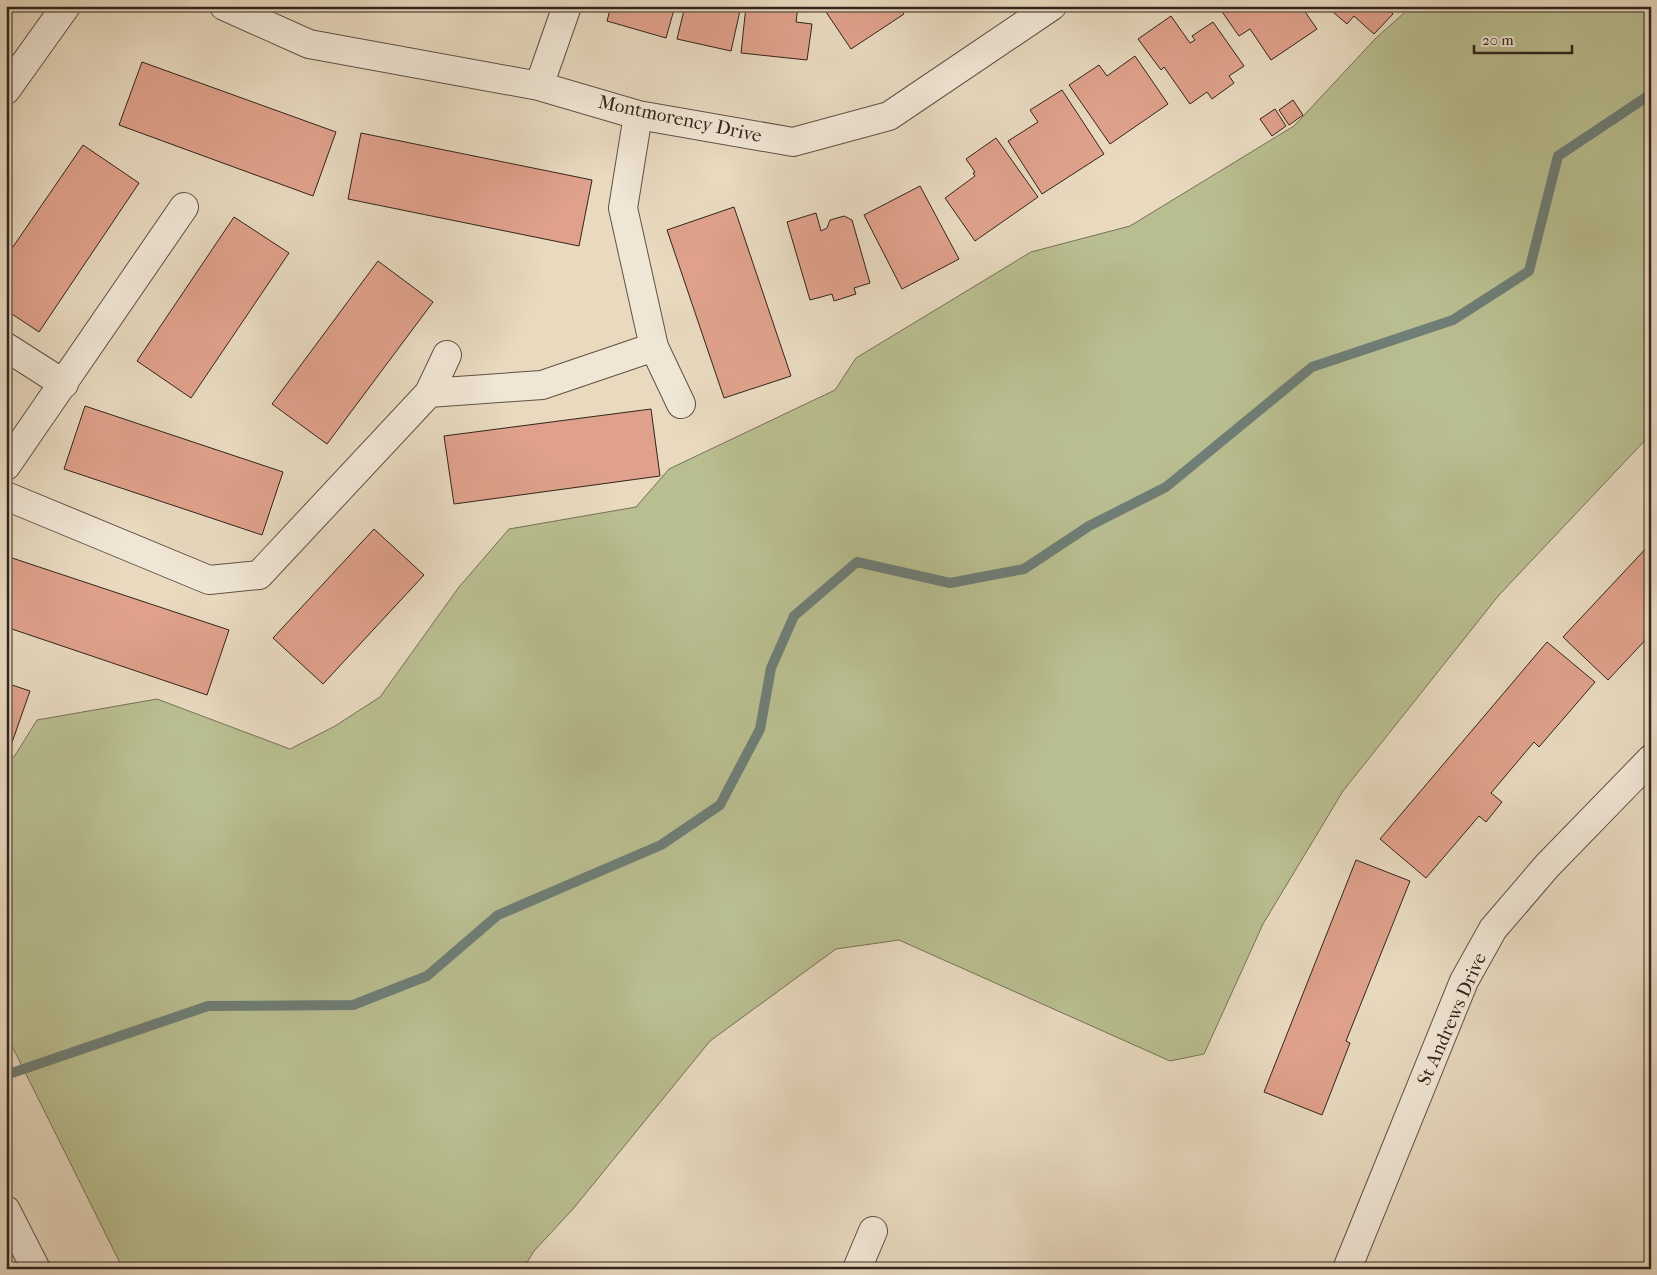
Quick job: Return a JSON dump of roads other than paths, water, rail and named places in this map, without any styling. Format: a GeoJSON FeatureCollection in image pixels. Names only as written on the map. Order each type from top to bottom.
{"type":"FeatureCollection","features":[{"type":"Feature","properties":{"kind":"street"},"geometry":{"type":"LineString","coordinates":[[6,90],[66,6]]}},
{"type":"Feature","properties":{"kind":"street","name":"Montmorency Drive"},"geometry":{"type":"LineString","coordinates":[[224,6],[309,44],[539,86],[638,115],[793,142],[889,116],[1052,6]]}},
{"type":"Feature","properties":{"kind":"street"},"geometry":{"type":"LineString","coordinates":[[539,86],[567,6]]}},
{"type":"Feature","properties":{"kind":"street"},"geometry":{"type":"LineString","coordinates":[[638,115],[623,208],[654,347],[681,404]]}},
{"type":"Feature","properties":{"kind":"street"},"geometry":{"type":"LineString","coordinates":[[6,466],[184,207]]}},
{"type":"Feature","properties":{"kind":"street"},"geometry":{"type":"LineString","coordinates":[[6,347],[64,384]]}},
{"type":"Feature","properties":{"kind":"street"},"geometry":{"type":"LineString","coordinates":[[429,393],[542,385],[654,347]]}},
{"type":"Feature","properties":{"kind":"street"},"geometry":{"type":"LineString","coordinates":[[6,496],[210,580],[259,575],[429,393],[447,355]]}},
{"type":"Feature","properties":{"kind":"street","name":"St Andrews Drive"},"geometry":{"type":"LineString","coordinates":[[1347,1269],[1464,981],[1493,929],[1547,866],[1651,759]]}},
{"type":"Feature","properties":{"kind":"street"},"geometry":{"type":"LineString","coordinates":[[6,1210],[36,1269]]}},
{"type":"Feature","properties":{"kind":"street"},"geometry":{"type":"LineString","coordinates":[[857,1269],[873,1231]]}},
{"type":"Feature","properties":{"kind":"waterway"},"geometry":{"type":"LineString","coordinates":[[6,1075],[208,1006],[353,1005],[427,976],[498,915],[661,845],[720,805],[760,729],[771,668],[794,616],[857,562],[950,583],[1024,569],[1089,526],[1166,487],[1312,367],[1453,320],[1529,271],[1558,156],[1651,94]]}}]}
